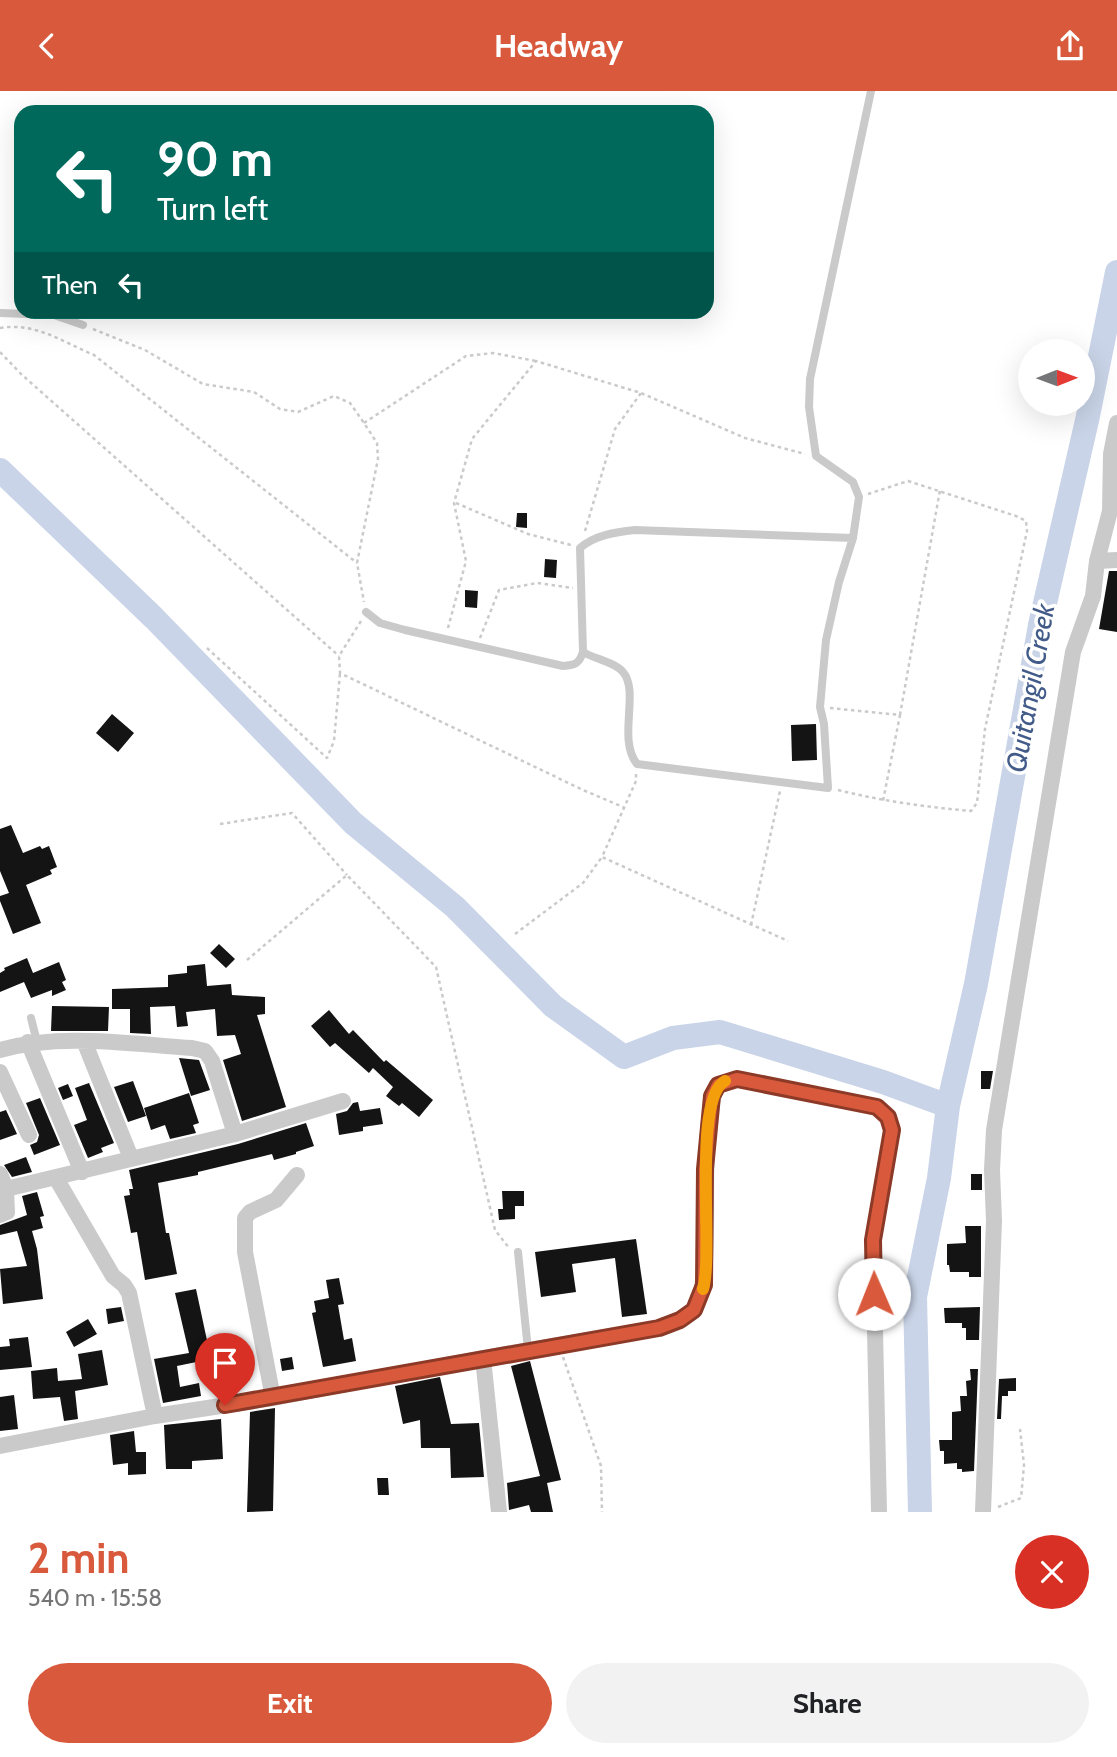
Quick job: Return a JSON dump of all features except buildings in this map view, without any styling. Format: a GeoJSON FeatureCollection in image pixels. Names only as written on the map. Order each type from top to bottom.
{"type":"FeatureCollection","features":[{"type":"Feature","properties":{"kind":"street"},"geometry":{"type":"LineString","coordinates":[[990,1510],[994,1130],[1073,652],[1093,596],[1097,561],[1110,511],[1111,454],[1117,423]]}},
{"type":"Feature","properties":{"kind":"street"},"geometry":{"type":"LineString","coordinates":[[1097,561],[1117,560]]}},
{"type":"Feature","properties":{"kind":"street"},"geometry":{"type":"LineString","coordinates":[[83,1041],[131,1158]]}},
{"type":"Feature","properties":{"kind":"street"},"geometry":{"type":"LineString","coordinates":[[0,1050],[32,1042],[83,1041],[205,1051],[212,1061],[235,1134]]}},
{"type":"Feature","properties":{"kind":"street"},"geometry":{"type":"LineString","coordinates":[[32,1042],[82,1172]]}},
{"type":"Feature","properties":{"kind":"street"},"geometry":{"type":"LineString","coordinates":[[0,1072],[29,1135]]}},
{"type":"Feature","properties":{"kind":"street"},"geometry":{"type":"LineString","coordinates":[[0,1446],[155,1416],[273,1398],[659,1328],[680,1320],[694,1310],[704,1285],[705,1169],[712,1096],[718,1085],[737,1079],[877,1107],[888,1117],[892,1130],[873,1240],[879,1512]]}},
{"type":"Feature","properties":{"kind":"street"},"geometry":{"type":"LineString","coordinates":[[0,1215],[7,1212],[8,1207],[3,1182],[56,1178],[82,1172],[235,1134],[343,1101]]}},
{"type":"Feature","properties":{"kind":"street"},"geometry":{"type":"LineString","coordinates":[[273,1398],[244,1252],[245,1218],[250,1212],[276,1200],[297,1175]]}},
{"type":"Feature","properties":{"kind":"street"},"geometry":{"type":"LineString","coordinates":[[56,1178],[113,1276],[129,1293],[155,1416]]}},
{"type":"Feature","properties":{"kind":"street"},"geometry":{"type":"LineString","coordinates":[[483,1358],[499,1512]]}},
{"type":"Feature","properties":{"kind":"lane"},"geometry":{"type":"LineString","coordinates":[[583,652],[626,674],[629,687],[628,746],[631,758],[637,764],[828,788],[824,723],[820,707],[826,640],[839,582],[853,538],[859,497],[853,482],[816,456],[808,407],[810,379],[871,91]]}},
{"type":"Feature","properties":{"kind":"lane"},"geometry":{"type":"LineString","coordinates":[[66,319],[83,325]]}},
{"type":"Feature","properties":{"kind":"lane"},"geometry":{"type":"LineString","coordinates":[[366,612],[380,623],[563,667],[575,665],[583,652],[580,548],[601,536],[635,530],[853,538]]}},
{"type":"Feature","properties":{"kind":"lane"},"geometry":{"type":"LineString","coordinates":[[31,1018],[32,1042]]}},
{"type":"Feature","properties":{"kind":"lane"},"geometry":{"type":"LineString","coordinates":[[518,1252],[528,1350]]}},
{"type":"Feature","properties":{"kind":"path"},"geometry":{"type":"LineString","coordinates":[[0,328],[16,325],[46,332],[94,355],[357,563]]}},
{"type":"Feature","properties":{"kind":"path"},"geometry":{"type":"LineString","coordinates":[[83,325],[145,350],[203,384],[254,392],[280,409],[298,412],[334,396],[350,403],[377,443],[378,459],[357,563],[366,612],[339,656],[334,741],[327,758],[207,647]]}},
{"type":"Feature","properties":{"kind":"path"},"geometry":{"type":"LineString","coordinates":[[0,352],[21,374],[339,656]]}},
{"type":"Feature","properties":{"kind":"path"},"geometry":{"type":"LineString","coordinates":[[364,423],[466,356],[493,353],[536,361],[641,393],[746,437],[816,456]]}},
{"type":"Feature","properties":{"kind":"path"},"geometry":{"type":"LineString","coordinates":[[445,638],[466,561],[454,503],[472,439],[536,361]]}},
{"type":"Feature","properties":{"kind":"path"},"geometry":{"type":"LineString","coordinates":[[454,503],[528,534],[580,548],[615,429],[641,393]]}},
{"type":"Feature","properties":{"kind":"path"},"geometry":{"type":"LineString","coordinates":[[828,788],[883,802],[971,811],[977,803],[985,729],[1027,531],[1026,521],[1016,516],[908,481],[859,497]]}},
{"type":"Feature","properties":{"kind":"path"},"geometry":{"type":"LineString","coordinates":[[883,802],[940,490]]}},
{"type":"Feature","properties":{"kind":"path"},"geometry":{"type":"LineString","coordinates":[[476,646],[499,590],[537,583],[583,590]]}},
{"type":"Feature","properties":{"kind":"path"},"geometry":{"type":"LineString","coordinates":[[340,673],[623,807]]}},
{"type":"Feature","properties":{"kind":"path"},"geometry":{"type":"LineString","coordinates":[[820,707],[900,715]]}},
{"type":"Feature","properties":{"kind":"path"},"geometry":{"type":"LineString","coordinates":[[515,934],[583,883],[602,857],[636,781],[637,764]]}},
{"type":"Feature","properties":{"kind":"path"},"geometry":{"type":"LineString","coordinates":[[751,925],[781,783]]}},
{"type":"Feature","properties":{"kind":"path"},"geometry":{"type":"LineString","coordinates":[[220,824],[292,813],[347,875],[436,967],[495,1230],[507,1247],[518,1252]]}},
{"type":"Feature","properties":{"kind":"path"},"geometry":{"type":"LineString","coordinates":[[602,857],[788,941]]}},
{"type":"Feature","properties":{"kind":"path"},"geometry":{"type":"LineString","coordinates":[[247,960],[347,875]]}},
{"type":"Feature","properties":{"kind":"path"},"geometry":{"type":"LineString","coordinates":[[559,1345],[601,1466],[602,1512]]}},
{"type":"Feature","properties":{"kind":"path"},"geometry":{"type":"LineString","coordinates":[[990,1510],[1021,1499],[1024,1465],[1020,1429]]}},
{"type":"Feature","properties":{"kind":"waterway","name":"Quitangil Creek"},"geometry":{"type":"LineString","coordinates":[[920,1512],[915,1297],[939,1178],[948,1106],[976,984],[1040,625],[1088,416],[1117,272]]}},
{"type":"Feature","properties":{"kind":"waterway"},"geometry":{"type":"LineString","coordinates":[[0,470],[154,618],[353,823],[455,907],[553,1006],[624,1057],[673,1038],[720,1032],[883,1082],[948,1106]]}},
{"type":"Feature","properties":{"kind":"slow traffic"},"geometry":{"type":"LineString","coordinates":[[703,1289],[705,1169],[712,1096],[718,1085],[725,1081]]}},
{"type":"Feature","properties":{"kind":"route"},"geometry":{"type":"LineString","coordinates":[[225,1405],[659,1328],[680,1320],[694,1310],[704,1285],[705,1169],[712,1096],[718,1085],[737,1079],[877,1107],[888,1117],[892,1130],[873,1240],[874,1294]]}}]}
